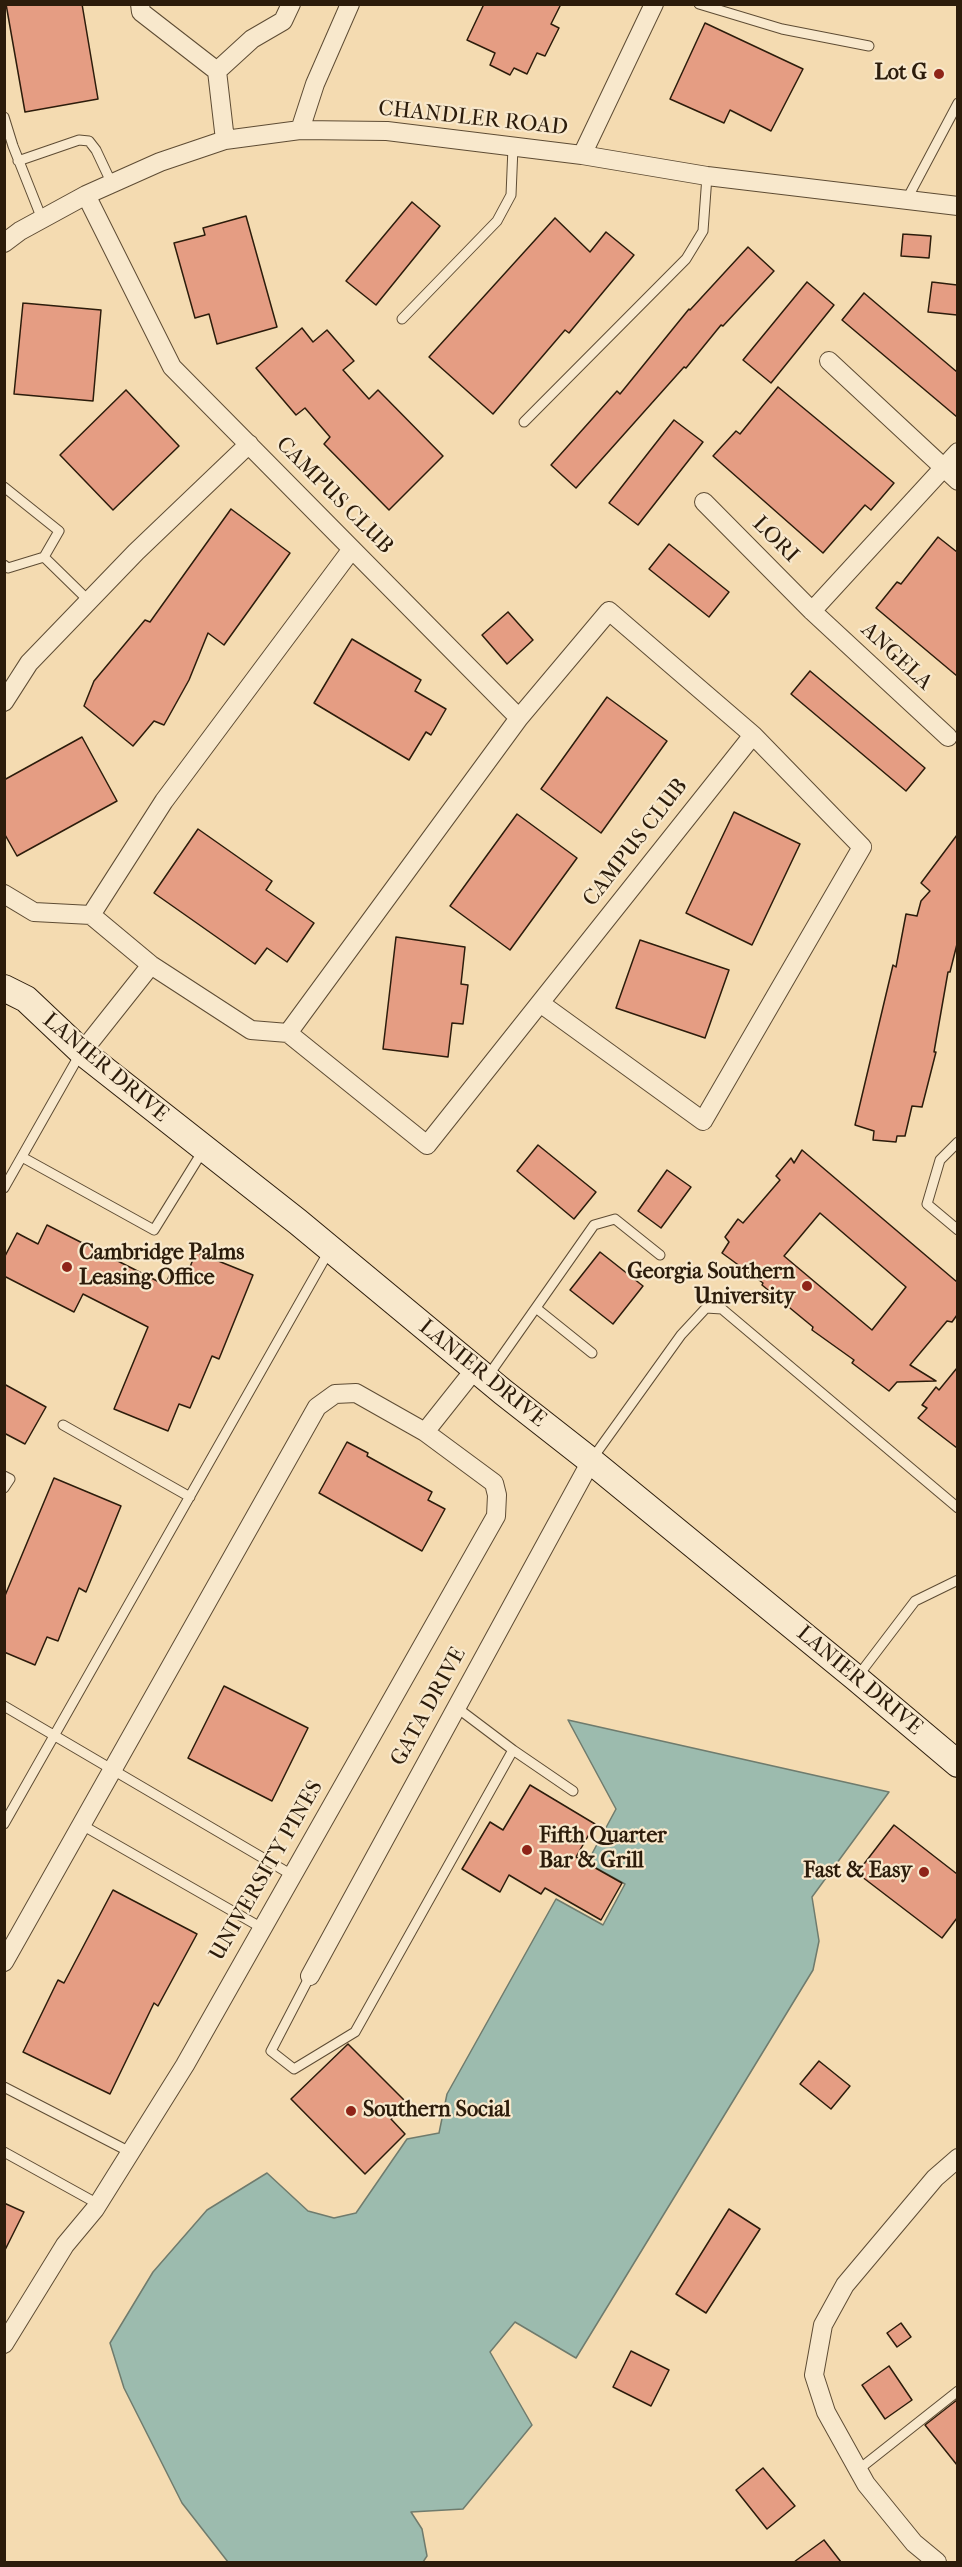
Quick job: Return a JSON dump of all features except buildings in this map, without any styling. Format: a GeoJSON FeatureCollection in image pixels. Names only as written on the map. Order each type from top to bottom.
{"type":"FeatureCollection","features":[{"type":"Feature","properties":{"kind":"street"},"geometry":{"type":"LineString","coordinates":[[140,4],[141,12],[217,71],[225,140]]}},
{"type":"Feature","properties":{"kind":"street"},"geometry":{"type":"LineString","coordinates":[[217,71],[252,39],[283,21],[291,4]]}},
{"type":"Feature","properties":{"kind":"street"},"geometry":{"type":"LineString","coordinates":[[300,130],[315,84],[351,4]]}},
{"type":"Feature","properties":{"kind":"street"},"geometry":{"type":"LineString","coordinates":[[582,155],[654,4]]}},
{"type":"Feature","properties":{"kind":"street","name":"CHANDLER ROAD"},"geometry":{"type":"LineString","coordinates":[[4,243],[20,231],[86,195],[160,162],[225,140],[300,130],[387,131],[582,155],[707,177],[957,206]]}},
{"type":"Feature","properties":{"kind":"street","name":"CAMPUS CLUB"},"geometry":{"type":"LineString","coordinates":[[86,195],[172,367],[519,718]]}},
{"type":"Feature","properties":{"kind":"street"},"geometry":{"type":"LineString","coordinates":[[829,361],[957,481]]}},
{"type":"Feature","properties":{"kind":"street","name":"CAMPUS CLUB"},"geometry":{"type":"LineString","coordinates":[[4,702],[29,663],[136,552],[249,444]]}},
{"type":"Feature","properties":{"kind":"street"},"geometry":{"type":"LineString","coordinates":[[812,611],[957,452]]}},
{"type":"Feature","properties":{"kind":"street","name":"LORI"},"geometry":{"type":"LineString","coordinates":[[704,502],[812,611]]}},
{"type":"Feature","properties":{"kind":"street"},"geometry":{"type":"LineString","coordinates":[[91,915],[164,801],[352,549]]}},
{"type":"Feature","properties":{"kind":"street"},"geometry":{"type":"LineString","coordinates":[[4,894],[34,912],[91,915],[151,965],[251,1030],[288,1034],[519,718],[609,611],[753,735],[861,847],[703,1121],[540,1003]]}},
{"type":"Feature","properties":{"kind":"street","name":"ANGELA"},"geometry":{"type":"LineString","coordinates":[[812,611],[948,737]]}},
{"type":"Feature","properties":{"kind":"street","name":"CAMPUS CLUB"},"geometry":{"type":"LineString","coordinates":[[288,1034],[427,1145],[753,735]]}},
{"type":"Feature","properties":{"kind":"street"},"geometry":{"type":"LineString","coordinates":[[82,1052],[151,965]]}},
{"type":"Feature","properties":{"kind":"street","name":"LANIER DRIVE"},"geometry":{"type":"LineString","coordinates":[[4,988],[26,999],[82,1052],[330,1248],[481,1374],[856,1678],[957,1764]]}},
{"type":"Feature","properties":{"kind":"street"},"geometry":{"type":"LineString","coordinates":[[425,1432],[481,1374]]}},
{"type":"Feature","properties":{"kind":"street","name":"UNIVERSITY PINES"},"geometry":{"type":"LineString","coordinates":[[4,1962],[317,1407],[335,1394],[356,1393],[425,1432],[494,1483],[497,1495],[496,1516],[185,2065],[98,2204],[66,2245],[4,2344]]}},
{"type":"Feature","properties":{"kind":"street","name":"GATA DRIVE"},"geometry":{"type":"LineString","coordinates":[[310,1976],[591,1461]]}},
{"type":"Feature","properties":{"kind":"street"},"geometry":{"type":"LineString","coordinates":[[937,2562],[914,2543],[866,2484],[826,2412],[814,2375],[823,2325],[845,2285],[935,2178],[957,2158]]}},
{"type":"Feature","properties":{"kind":"lane"},"geometry":{"type":"LineString","coordinates":[[699,4],[782,29],[869,46]]}},
{"type":"Feature","properties":{"kind":"lane"},"geometry":{"type":"LineString","coordinates":[[907,199],[957,102]]}},
{"type":"Feature","properties":{"kind":"lane"},"geometry":{"type":"LineString","coordinates":[[4,117],[18,161],[42,219]]}},
{"type":"Feature","properties":{"kind":"lane"},"geometry":{"type":"LineString","coordinates":[[18,161],[79,140],[89,141],[96,150],[112,184]]}},
{"type":"Feature","properties":{"kind":"lane"},"geometry":{"type":"LineString","coordinates":[[402,319],[497,221],[511,195],[513,147]]}},
{"type":"Feature","properties":{"kind":"lane"},"geometry":{"type":"LineString","coordinates":[[524,422],[686,259],[703,231],[707,177]]}},
{"type":"Feature","properties":{"kind":"lane"},"geometry":{"type":"LineString","coordinates":[[4,488],[59,531],[44,557],[8,568],[4,565]]}},
{"type":"Feature","properties":{"kind":"lane"},"geometry":{"type":"LineString","coordinates":[[44,557],[89,601]]}},
{"type":"Feature","properties":{"kind":"lane"},"geometry":{"type":"LineString","coordinates":[[4,1188],[82,1052]]}},
{"type":"Feature","properties":{"kind":"lane"},"geometry":{"type":"LineString","coordinates":[[957,1142],[940,1160],[927,1204],[957,1230]]}},
{"type":"Feature","properties":{"kind":"lane"},"geometry":{"type":"LineString","coordinates":[[22,1157],[154,1230],[204,1149]]}},
{"type":"Feature","properties":{"kind":"lane"},"geometry":{"type":"LineString","coordinates":[[481,1374],[536,1308],[594,1225],[615,1219],[660,1255]]}},
{"type":"Feature","properties":{"kind":"lane"},"geometry":{"type":"LineString","coordinates":[[4,1824],[330,1248]]}},
{"type":"Feature","properties":{"kind":"lane"},"geometry":{"type":"LineString","coordinates":[[536,1308],[592,1353]]}},
{"type":"Feature","properties":{"kind":"lane"},"geometry":{"type":"LineString","coordinates":[[591,1461],[681,1335],[706,1308],[722,1309],[957,1508]]}},
{"type":"Feature","properties":{"kind":"lane"},"geometry":{"type":"LineString","coordinates":[[63,1425],[190,1497]]}},
{"type":"Feature","properties":{"kind":"lane"},"geometry":{"type":"LineString","coordinates":[[4,1476],[10,1479],[4,1488]]}},
{"type":"Feature","properties":{"kind":"lane"},"geometry":{"type":"LineString","coordinates":[[856,1678],[915,1601],[957,1580]]}},
{"type":"Feature","properties":{"kind":"lane"},"geometry":{"type":"LineString","coordinates":[[4,1706],[292,1875]]}},
{"type":"Feature","properties":{"kind":"lane"},"geometry":{"type":"LineString","coordinates":[[456,1707],[573,1791]]}},
{"type":"Feature","properties":{"kind":"lane"},"geometry":{"type":"LineString","coordinates":[[310,1976],[271,2050],[294,2069],[355,2032],[513,1750]]}},
{"type":"Feature","properties":{"kind":"lane"},"geometry":{"type":"LineString","coordinates":[[82,1825],[262,1928]]}},
{"type":"Feature","properties":{"kind":"lane"},"geometry":{"type":"LineString","coordinates":[[4,2087],[130,2152]]}},
{"type":"Feature","properties":{"kind":"lane"},"geometry":{"type":"LineString","coordinates":[[4,2152],[98,2204]]}},
{"type":"Feature","properties":{"kind":"lane"},"geometry":{"type":"LineString","coordinates":[[858,2470],[957,2391]]}},
{"type":"Feature","properties":{"kind":"shaded area"},"geometry":{"type":"Polygon","coordinates":[[[568,1720],[889,1792],[812,1897],[819,1941],[813,1970],[576,2358],[515,2322],[490,2352],[532,2425],[463,2509],[411,2512],[422,2529],[427,2556],[423,2562],[228,2562],[182,2503],[124,2388],[110,2343],[153,2272],[207,2210],[267,2173],[308,2211],[334,2218],[356,2213],[407,2139],[439,2133],[447,2094],[556,1899],[603,1925],[625,1884],[587,1863],[616,1809],[568,1720]]]}},
{"type":"Feature","properties":{"kind":"place","name":"Lot G"},"geometry":{"type":"Point","coordinates":[939,74]}},
{"type":"Feature","properties":{"kind":"place","name":"Cambridge Palms Leasing Office"},"geometry":{"type":"Point","coordinates":[67,1267]}},
{"type":"Feature","properties":{"kind":"place","name":"Georgia Southern University"},"geometry":{"type":"Point","coordinates":[807,1286]}},
{"type":"Feature","properties":{"kind":"place","name":"Fifth Quarter Bar & Grill"},"geometry":{"type":"Point","coordinates":[527,1850]}},
{"type":"Feature","properties":{"kind":"place","name":"Fast & Easy"},"geometry":{"type":"Point","coordinates":[924,1872]}},
{"type":"Feature","properties":{"kind":"place","name":"Southern Social"},"geometry":{"type":"Point","coordinates":[351,2111]}}]}
